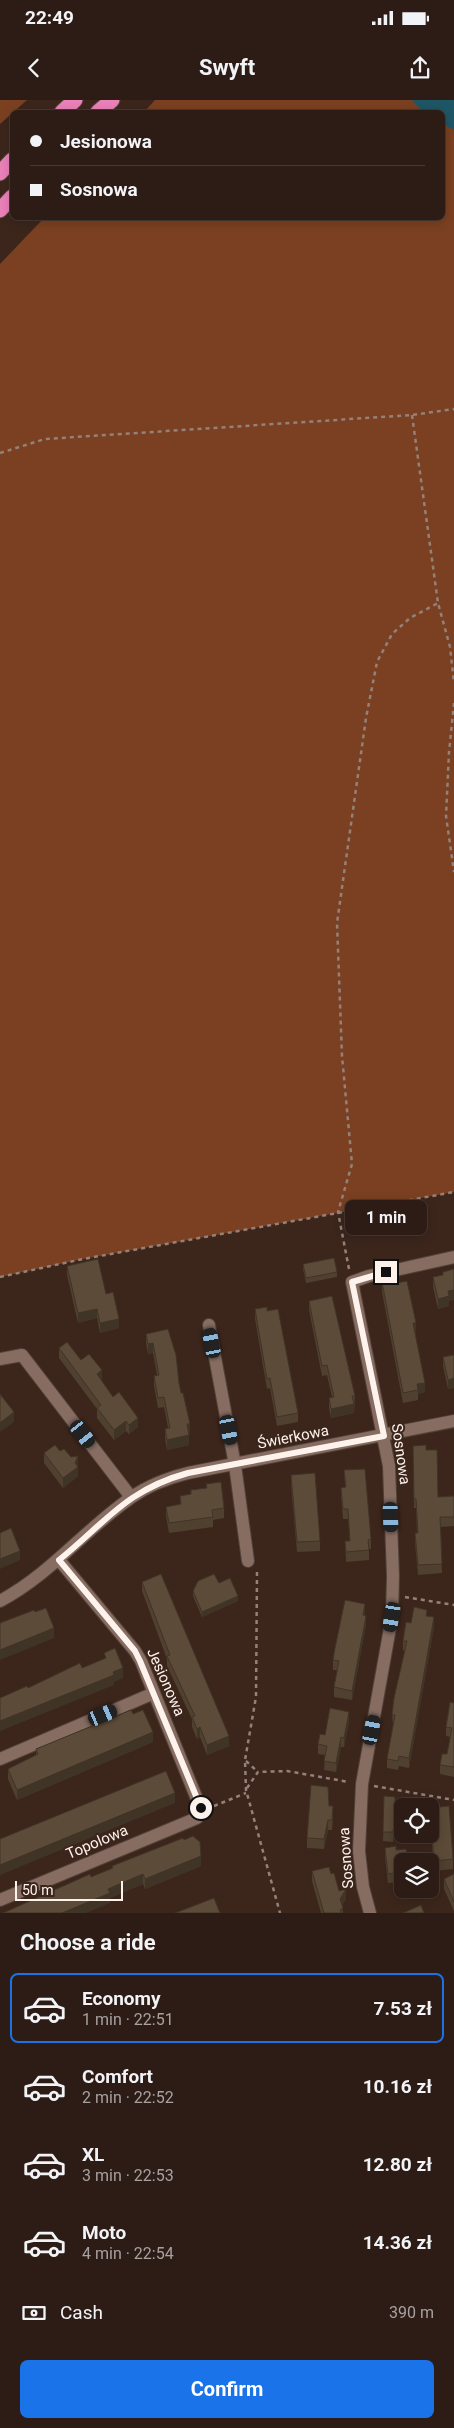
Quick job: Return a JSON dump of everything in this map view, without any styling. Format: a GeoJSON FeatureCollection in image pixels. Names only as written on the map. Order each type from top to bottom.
{"type":"FeatureCollection","features":[{"type":"Feature","properties":{"kind":"highway"},"geometry":{"type":"LineString","coordinates":[[64,110],[75,100]]}},
{"type":"Feature","properties":{"kind":"highway"},"geometry":{"type":"LineString","coordinates":[[100,110],[112,100]]}},
{"type":"Feature","properties":{"kind":"highway"},"geometry":{"type":"LineString","coordinates":[[0,173],[10,162]]}},
{"type":"Feature","properties":{"kind":"highway"},"geometry":{"type":"LineString","coordinates":[[0,210],[10,199]]}},
{"type":"Feature","properties":{"kind":"street","name":"Sosnowa"},"geometry":{"type":"LineString","coordinates":[[370,1913],[363,1886],[359,1851],[362,1784],[386,1659],[394,1595],[389,1466],[352,1282],[370,1276],[454,1257]]}},
{"type":"Feature","properties":{"kind":"street"},"geometry":{"type":"LineString","coordinates":[[209,1325],[236,1465],[252,1565]]}},
{"type":"Feature","properties":{"kind":"street"},"geometry":{"type":"LineString","coordinates":[[0,1359],[22,1355],[131,1497]]}},
{"type":"Feature","properties":{"kind":"street","name":"Świerkowa"},"geometry":{"type":"LineString","coordinates":[[0,1601],[27,1586],[131,1497],[173,1477],[454,1421]]}},
{"type":"Feature","properties":{"kind":"street","name":"Jesionowa"},"geometry":{"type":"LineString","coordinates":[[59,1560],[135,1651],[201,1808]]}},
{"type":"Feature","properties":{"kind":"street"},"geometry":{"type":"LineString","coordinates":[[0,1759],[154,1693]]}},
{"type":"Feature","properties":{"kind":"street","name":"Topolowa"},"geometry":{"type":"LineString","coordinates":[[0,1900],[197,1818],[201,1808]]}},
{"type":"Feature","properties":{"kind":"path"},"geometry":{"type":"LineString","coordinates":[[0,453],[45,439],[412,415],[454,409]]}},
{"type":"Feature","properties":{"kind":"path"},"geometry":{"type":"LineString","coordinates":[[412,415],[438,603],[450,647],[454,683]]}},
{"type":"Feature","properties":{"kind":"path"},"geometry":{"type":"LineString","coordinates":[[347,1264],[338,1212],[352,1164],[342,1056],[337,923],[366,718],[377,662],[392,634],[410,618],[438,603]]}},
{"type":"Feature","properties":{"kind":"path"},"geometry":{"type":"LineString","coordinates":[[454,704],[449,752],[446,816],[454,872]]}},
{"type":"Feature","properties":{"kind":"path"},"geometry":{"type":"LineString","coordinates":[[0,1277],[83,1259],[454,1192]]}},
{"type":"Feature","properties":{"kind":"path"},"geometry":{"type":"LineString","coordinates":[[252,1565],[256,1697],[245,1760],[246,1791],[280,1913]]}},
{"type":"Feature","properties":{"kind":"path"},"geometry":{"type":"LineString","coordinates":[[394,1595],[454,1605]]}},
{"type":"Feature","properties":{"kind":"path"},"geometry":{"type":"LineString","coordinates":[[245,1760],[258,1772],[287,1771],[454,1800]]}},
{"type":"Feature","properties":{"kind":"path"},"geometry":{"type":"LineString","coordinates":[[201,1808],[209,1809],[246,1791],[258,1772]]}},
{"type":"Feature","properties":{"kind":"shaded area"},"geometry":{"type":"Polygon","coordinates":[[[0,100],[27,100],[16,110],[10,110],[10,115],[0,124],[0,100]]]}},
{"type":"Feature","properties":{"kind":"shaded area"},"geometry":{"type":"Polygon","coordinates":[[[155,100],[454,100],[454,1192],[83,1259],[0,1277],[0,264],[42,220],[445,220],[445,110],[146,110],[155,100]]]}},
{"type":"Feature","properties":{"kind":"water"},"geometry":{"type":"Polygon","coordinates":[[[412,100],[454,100],[454,130],[445,125],[445,110],[421,110],[412,100]]]}},
{"type":"Feature","properties":{"kind":"building"},"geometry":{"type":"Polygon","coordinates":[[[334,1258],[337,1272],[306,1278],[303,1264],[334,1258]]]}},
{"type":"Feature","properties":{"kind":"building"},"geometry":{"type":"Polygon","coordinates":[[[98,1259],[106,1294],[113,1292],[119,1319],[100,1323],[97,1309],[78,1313],[67,1266],[98,1259]]]}},
{"type":"Feature","properties":{"kind":"building"},"geometry":{"type":"Polygon","coordinates":[[[454,1269],[454,1290],[448,1291],[449,1296],[438,1299],[433,1277],[443,1275],[443,1272],[454,1269]]]}},
{"type":"Feature","properties":{"kind":"building"},"geometry":{"type":"Polygon","coordinates":[[[395,1279],[396,1283],[407,1281],[416,1323],[413,1323],[425,1383],[417,1384],[418,1390],[403,1393],[382,1282],[395,1279]]]}},
{"type":"Feature","properties":{"kind":"building"},"geometry":{"type":"Polygon","coordinates":[[[332,1296],[355,1396],[352,1396],[354,1404],[331,1409],[329,1398],[334,1397],[327,1365],[322,1366],[309,1301],[332,1296]]]}},
{"type":"Feature","properties":{"kind":"building"},"geometry":{"type":"Polygon","coordinates":[[[267,1307],[267,1311],[278,1309],[298,1413],[277,1417],[270,1378],[267,1379],[255,1309],[267,1307]]]}},
{"type":"Feature","properties":{"kind":"building"},"geometry":{"type":"Polygon","coordinates":[[[168,1329],[176,1355],[181,1393],[183,1393],[190,1424],[187,1424],[189,1435],[167,1440],[165,1429],[170,1428],[164,1397],[158,1398],[154,1376],[159,1375],[153,1343],[148,1344],[146,1334],[168,1329]]]}},
{"type":"Feature","properties":{"kind":"building"},"geometry":{"type":"Polygon","coordinates":[[[67,1342],[81,1360],[89,1354],[102,1370],[97,1374],[113,1397],[119,1392],[138,1418],[129,1425],[126,1421],[114,1430],[97,1408],[101,1405],[59,1348],[67,1342]]]}},
{"type":"Feature","properties":{"kind":"building"},"geometry":{"type":"Polygon","coordinates":[[[454,1355],[454,1378],[448,1380],[443,1357],[454,1355]]]}},
{"type":"Feature","properties":{"kind":"building"},"geometry":{"type":"Polygon","coordinates":[[[0,1394],[14,1412],[0,1423],[0,1394]]]}},
{"type":"Feature","properties":{"kind":"building"},"geometry":{"type":"Polygon","coordinates":[[[55,1445],[60,1451],[64,1449],[71,1457],[78,1456],[75,1463],[78,1467],[63,1478],[44,1453],[55,1445]]]}},
{"type":"Feature","properties":{"kind":"building"},"geometry":{"type":"Polygon","coordinates":[[[426,1445],[426,1450],[437,1450],[438,1497],[454,1496],[454,1517],[440,1517],[442,1564],[418,1565],[415,1533],[418,1533],[416,1499],[414,1499],[413,1446],[426,1445]]]}},
{"type":"Feature","properties":{"kind":"building"},"geometry":{"type":"Polygon","coordinates":[[[365,1469],[371,1539],[368,1540],[369,1550],[346,1552],[345,1541],[350,1541],[348,1509],[343,1509],[341,1488],[346,1487],[344,1470],[365,1469]]]}},
{"type":"Feature","properties":{"kind":"building"},"geometry":{"type":"Polygon","coordinates":[[[315,1473],[320,1541],[297,1542],[291,1475],[315,1473]]]}},
{"type":"Feature","properties":{"kind":"building"},"geometry":{"type":"Polygon","coordinates":[[[221,1482],[224,1508],[212,1510],[213,1517],[169,1523],[166,1507],[181,1504],[180,1496],[191,1494],[191,1490],[207,1488],[206,1484],[221,1482]]]}},
{"type":"Feature","properties":{"kind":"building"},"geometry":{"type":"Polygon","coordinates":[[[11,1528],[20,1551],[0,1559],[0,1533],[11,1528]]]}},
{"type":"Feature","properties":{"kind":"building"},"geometry":{"type":"Polygon","coordinates":[[[161,1574],[229,1736],[207,1745],[200,1727],[197,1729],[192,1717],[195,1716],[167,1656],[170,1655],[142,1582],[161,1574]]]}},
{"type":"Feature","properties":{"kind":"building"},"geometry":{"type":"Polygon","coordinates":[[[214,1574],[219,1583],[230,1578],[238,1596],[202,1612],[193,1591],[198,1581],[214,1574]]]}},
{"type":"Feature","properties":{"kind":"building"},"geometry":{"type":"Polygon","coordinates":[[[345,1600],[365,1604],[363,1615],[366,1616],[352,1691],[334,1687],[339,1661],[333,1660],[345,1600]]]}},
{"type":"Feature","properties":{"kind":"building"},"geometry":{"type":"Polygon","coordinates":[[[414,1607],[427,1610],[426,1616],[434,1617],[409,1758],[399,1756],[398,1761],[387,1759],[395,1715],[392,1715],[394,1698],[407,1641],[403,1641],[406,1622],[411,1623],[414,1607]]]}},
{"type":"Feature","properties":{"kind":"building"},"geometry":{"type":"Polygon","coordinates":[[[46,1608],[54,1628],[0,1650],[0,1623],[34,1610],[35,1612],[46,1608]]]}},
{"type":"Feature","properties":{"kind":"building"},"geometry":{"type":"Polygon","coordinates":[[[115,1648],[123,1668],[113,1672],[114,1675],[0,1721],[0,1698],[27,1686],[28,1688],[80,1663],[82,1668],[106,1658],[104,1653],[115,1648]]]}},
{"type":"Feature","properties":{"kind":"building"},"geometry":{"type":"Polygon","coordinates":[[[450,1702],[454,1703],[454,1767],[440,1765],[442,1754],[447,1754],[452,1728],[446,1727],[450,1702]]]}},
{"type":"Feature","properties":{"kind":"building"},"geometry":{"type":"Polygon","coordinates":[[[330,1708],[349,1712],[344,1738],[341,1737],[336,1763],[324,1761],[327,1746],[318,1744],[320,1734],[325,1735],[330,1708]]]}},
{"type":"Feature","properties":{"kind":"building"},"geometry":{"type":"Polygon","coordinates":[[[131,1710],[133,1714],[143,1710],[153,1732],[17,1790],[8,1769],[38,1754],[36,1749],[131,1710]]]}},
{"type":"Feature","properties":{"kind":"building"},"geometry":{"type":"Polygon","coordinates":[[[166,1771],[175,1793],[0,1865],[0,1839],[166,1771]]]}},
{"type":"Feature","properties":{"kind":"building"},"geometry":{"type":"Polygon","coordinates":[[[311,1785],[328,1787],[329,1806],[333,1806],[332,1820],[328,1820],[324,1839],[307,1838],[311,1785]]]}},
{"type":"Feature","properties":{"kind":"building"},"geometry":{"type":"Polygon","coordinates":[[[384,1796],[395,1797],[393,1832],[383,1832],[384,1796]]]}},
{"type":"Feature","properties":{"kind":"building"},"geometry":{"type":"Polygon","coordinates":[[[449,1806],[453,1859],[439,1860],[439,1853],[433,1853],[433,1843],[439,1843],[439,1807],[449,1806]]]}},
{"type":"Feature","properties":{"kind":"building"},"geometry":{"type":"Polygon","coordinates":[[[193,1836],[200,1842],[201,1856],[145,1879],[143,1874],[108,1889],[110,1893],[62,1913],[3,1913],[90,1874],[91,1877],[113,1868],[112,1866],[183,1838],[184,1840],[193,1836]]]}},
{"type":"Feature","properties":{"kind":"building"},"geometry":{"type":"Polygon","coordinates":[[[396,1846],[396,1850],[406,1849],[407,1853],[394,1853],[394,1873],[388,1874],[385,1848],[396,1846]]]}},
{"type":"Feature","properties":{"kind":"building"},"geometry":{"type":"Polygon","coordinates":[[[329,1867],[331,1874],[334,1873],[339,1891],[346,1889],[340,1899],[343,1908],[340,1910],[341,1913],[324,1913],[312,1871],[329,1867]]]}},
{"type":"Feature","properties":{"kind":"building"},"geometry":{"type":"Polygon","coordinates":[[[454,1874],[454,1902],[444,1879],[454,1874]]]}},
{"type":"Feature","properties":{"kind":"building"},"geometry":{"type":"Polygon","coordinates":[[[214,1898],[220,1913],[175,1913],[214,1898]]]}},
{"type":"Feature","properties":{"kind":"building"},"geometry":{"type":"Polygon","coordinates":[[[421,1905],[424,1913],[403,1913],[421,1905]]]}},
{"type":"Feature","properties":{"kind":"route"},"geometry":{"type":"LineString","coordinates":[[201,1808],[135,1651],[59,1560],[107,1516],[131,1497],[158,1482],[188,1473],[384,1436],[352,1282],[386,1272]]}}]}
